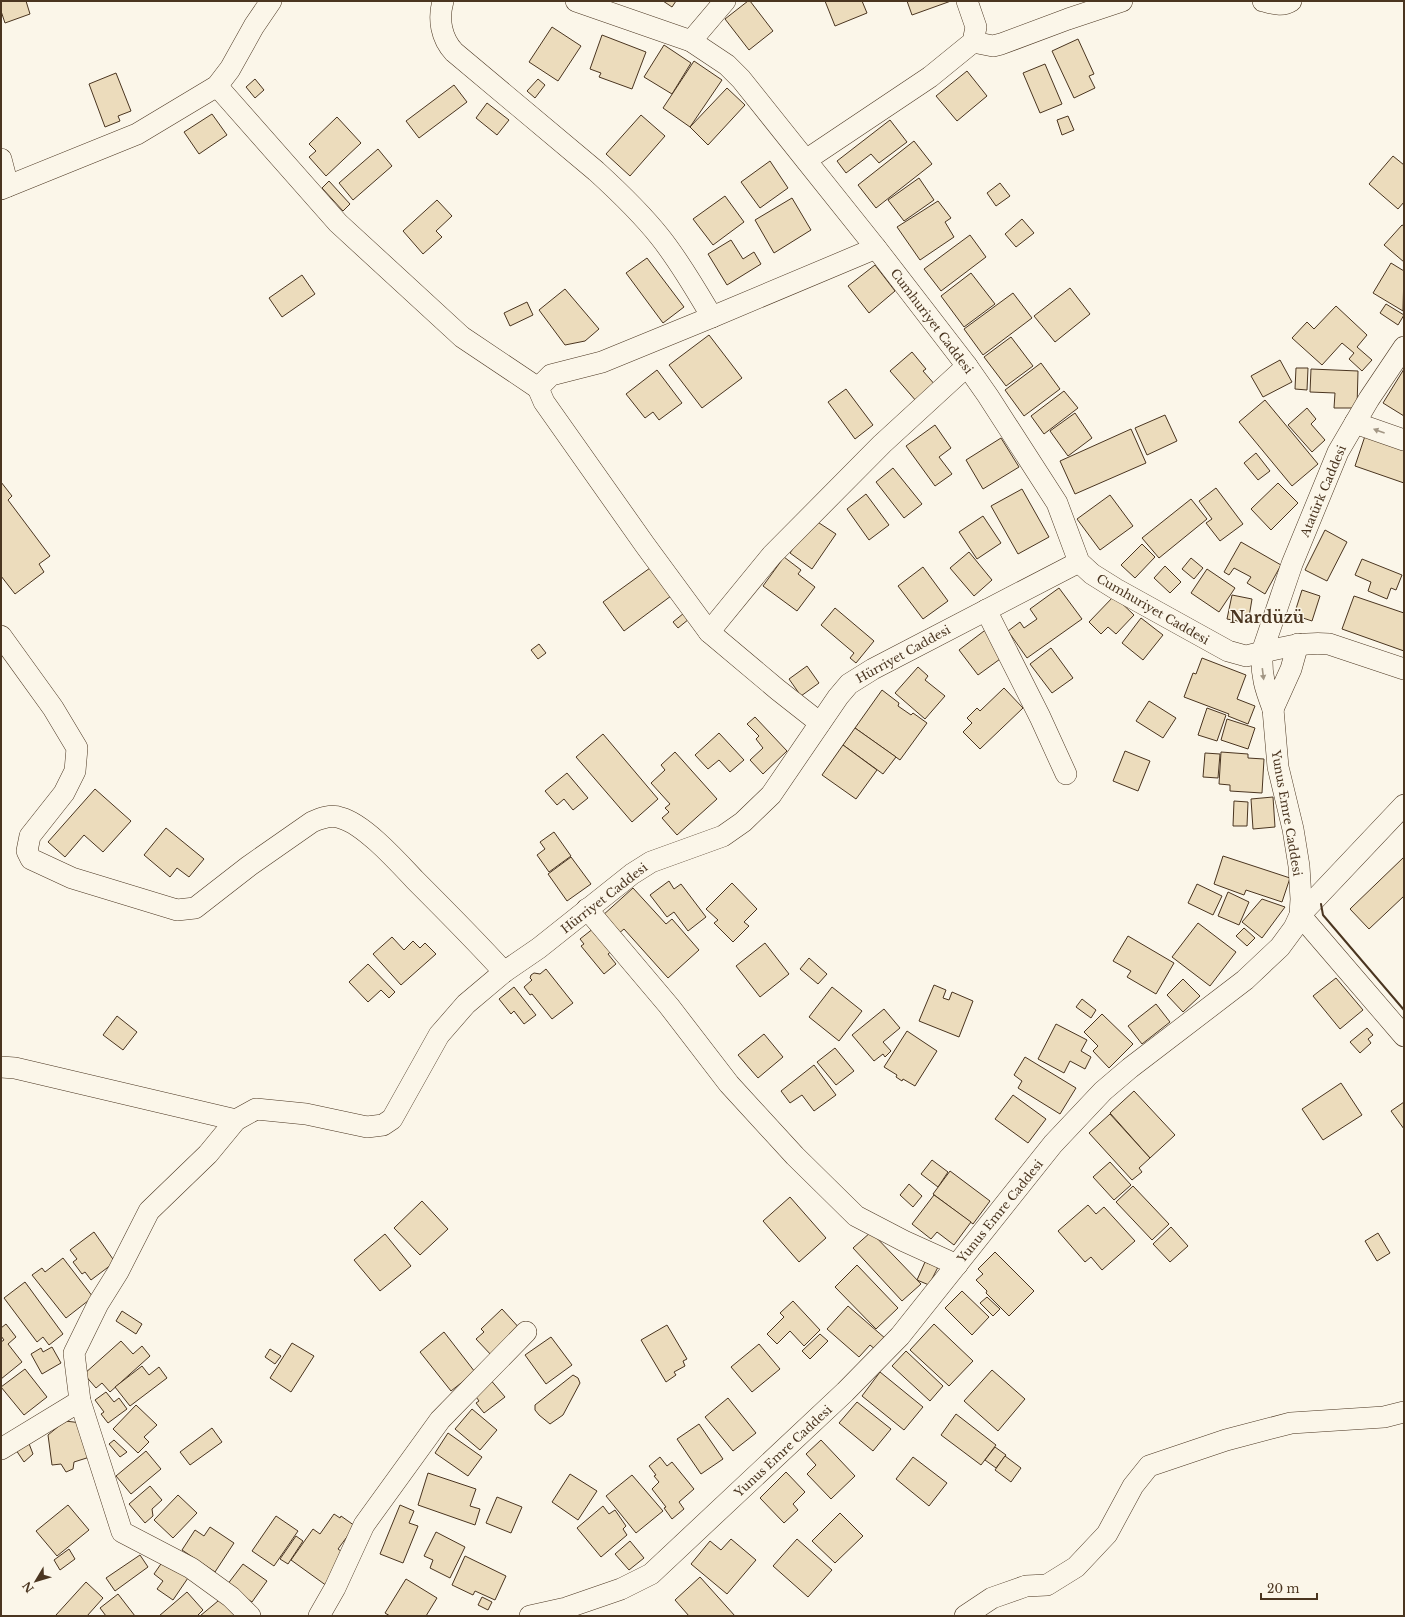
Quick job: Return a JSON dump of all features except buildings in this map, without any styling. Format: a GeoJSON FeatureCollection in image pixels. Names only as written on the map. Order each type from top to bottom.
{"type":"FeatureCollection","features":[{"type":"Feature","properties":{"kind":"street"},"geometry":{"type":"LineString","coordinates":[[1,159],[5,188],[137,134],[217,86],[230,69],[254,26],[271,1]]}},
{"type":"Feature","properties":{"kind":"street"},"geometry":{"type":"LineString","coordinates":[[442,1],[442,30],[447,44],[454,52],[619,192],[665,244],[679,263],[712,317]]}},
{"type":"Feature","properties":{"kind":"street","name":"Cumhuriyet Caddesi"},"geometry":{"type":"LineString","coordinates":[[576,1],[691,41],[727,65],[741,79],[876,248],[967,366],[1057,503],[1079,562],[1092,574],[1116,589],[1228,651],[1246,656],[1298,644],[1329,644],[1404,669]]}},
{"type":"Feature","properties":{"kind":"street"},"geometry":{"type":"LineString","coordinates":[[691,41],[725,1]]}},
{"type":"Feature","properties":{"kind":"street"},"geometry":{"type":"LineString","coordinates":[[806,160],[930,78],[974,42],[976,27],[967,1]]}},
{"type":"Feature","properties":{"kind":"street"},"geometry":{"type":"LineString","coordinates":[[974,42],[993,46],[1001,44],[1122,1]]}},
{"type":"Feature","properties":{"kind":"street"},"geometry":{"type":"LineString","coordinates":[[1263,1],[1279,5],[1291,1]]}},
{"type":"Feature","properties":{"kind":"street"},"geometry":{"type":"LineString","coordinates":[[217,86],[338,223],[462,337],[538,388],[544,402],[645,545],[709,632],[820,723]]}},
{"type":"Feature","properties":{"kind":"street"},"geometry":{"type":"LineString","coordinates":[[538,388],[551,375],[602,362],[876,248]]}},
{"type":"Feature","properties":{"kind":"street","name":"Atatürk Caddesi"},"geometry":{"type":"LineString","coordinates":[[1262,652],[1292,564],[1338,452],[1369,399],[1404,347]]}},
{"type":"Feature","properties":{"kind":"street"},"geometry":{"type":"LineString","coordinates":[[709,632],[772,555],[882,444],[967,366]]}},
{"type":"Feature","properties":{"kind":"street"},"geometry":{"type":"LineString","coordinates":[[1355,422],[1404,440]]}},
{"type":"Feature","properties":{"kind":"street","name":"Hürriyet Caddesi"},"geometry":{"type":"LineString","coordinates":[[236,1120],[256,1109],[306,1114],[367,1127],[382,1125],[392,1119],[440,1035],[452,1018],[466,1004],[504,972],[540,948],[632,874],[651,862],[723,836],[743,822],[771,795],[838,697],[849,684],[859,676],[1079,562]]}},
{"type":"Feature","properties":{"kind":"street"},"geometry":{"type":"LineString","coordinates":[[986,610],[1040,717],[1066,774]]}},
{"type":"Feature","properties":{"kind":"street"},"geometry":{"type":"LineString","coordinates":[[1,636],[53,708],[77,748],[75,771],[64,793],[30,836],[27,852],[31,859],[72,878],[177,910],[196,908],[242,871],[312,822],[331,816],[340,817],[352,823],[382,846],[504,972]]}},
{"type":"Feature","properties":{"kind":"street"},"geometry":{"type":"LineString","coordinates":[[1273,709],[1291,669],[1298,644]]}},
{"type":"Feature","properties":{"kind":"street"},"geometry":{"type":"LineString","coordinates":[[1262,652],[1264,686],[1273,709]]}},
{"type":"Feature","properties":{"kind":"street","name":"Yunus Emre Caddesi"},"geometry":{"type":"LineString","coordinates":[[530,1616],[570,1612],[651,1574],[855,1382],[900,1336],[1053,1144],[1080,1114],[1130,1068],[1245,980],[1264,964],[1280,947],[1294,928],[1300,915],[1301,899],[1299,866],[1293,830],[1278,767],[1273,709]]}},
{"type":"Feature","properties":{"kind":"street"},"geometry":{"type":"LineString","coordinates":[[1404,806],[1300,915],[1404,1036]]}},
{"type":"Feature","properties":{"kind":"street"},"geometry":{"type":"LineString","coordinates":[[587,909],[669,1006],[729,1084],[795,1156],[856,1216],[904,1241],[957,1265]]}},
{"type":"Feature","properties":{"kind":"street"},"geometry":{"type":"LineString","coordinates":[[1,1066],[236,1120],[208,1154],[149,1211],[118,1272],[98,1304],[74,1353],[80,1401],[122,1532],[191,1568],[231,1597],[250,1616]]}},
{"type":"Feature","properties":{"kind":"street"},"geometry":{"type":"LineString","coordinates":[[319,1616],[335,1588],[364,1526],[440,1420],[526,1332]]}},
{"type":"Feature","properties":{"kind":"street"},"geometry":{"type":"LineString","coordinates":[[1,1449],[80,1401]]}},
{"type":"Feature","properties":{"kind":"street"},"geometry":{"type":"LineString","coordinates":[[965,1616],[992,1598],[1026,1586],[1046,1585],[1076,1567],[1107,1534],[1133,1486],[1149,1466],[1226,1440],[1291,1423],[1384,1417],[1404,1412]]}},
{"type":"Feature","properties":{"kind":"wall"},"geometry":{"type":"LineString","coordinates":[[1321,904],[1323,915],[1404,1010]]}},
{"type":"Feature","properties":{"kind":"district","name":"Nardüzü"},"geometry":{"type":"Point","coordinates":[1267,617]}}]}
